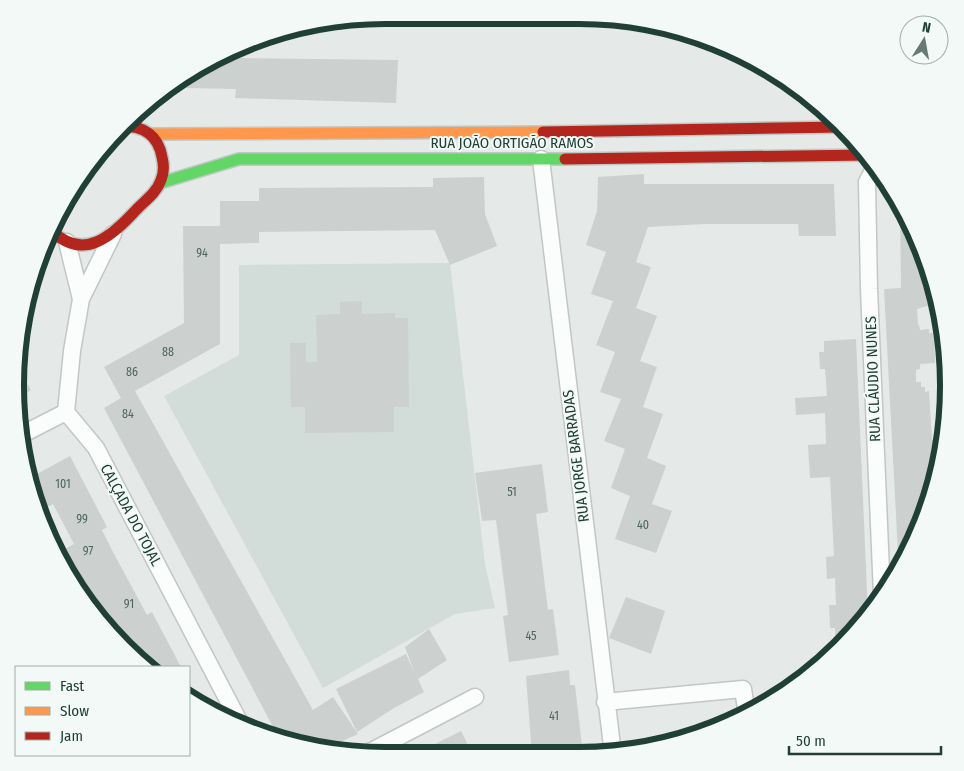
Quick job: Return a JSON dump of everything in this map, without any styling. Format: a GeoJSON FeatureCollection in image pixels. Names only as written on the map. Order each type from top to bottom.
{"type":"FeatureCollection","features":[{"type":"Feature","properties":{"kind":"street"},"geometry":{"type":"LineString","coordinates":[[27,432],[66,412],[72,352],[81,298],[113,234],[144,203],[160,183],[164,165],[161,146],[152,134],[140,123],[137,124]]}},
{"type":"Feature","properties":{"kind":"street","name":"RUA JOÃO ORTIGÃO RAMOS"},"geometry":{"type":"LineString","coordinates":[[152,134],[831,127]]}},
{"type":"Feature","properties":{"kind":"street","name":"RUA JOÃO ORTIGÃO RAMOS"},"geometry":{"type":"LineString","coordinates":[[160,183],[239,159],[541,159],[857,155]]}},
{"type":"Feature","properties":{"kind":"street","name":"RUA JORGE BARRADAS"},"geometry":{"type":"LineString","coordinates":[[541,159],[612,745]]}},
{"type":"Feature","properties":{"kind":"street","name":"RUA CLÁUDIO NUNES"},"geometry":{"type":"LineString","coordinates":[[871,174],[866,182],[881,582]]}},
{"type":"Feature","properties":{"kind":"street"},"geometry":{"type":"LineString","coordinates":[[56,236],[68,242],[81,245],[94,243],[113,234]]}},
{"type":"Feature","properties":{"kind":"street"},"geometry":{"type":"LineString","coordinates":[[68,242],[81,298]]}},
{"type":"Feature","properties":{"kind":"street","name":"CALÇADA DO TOJAL"},"geometry":{"type":"LineString","coordinates":[[66,412],[96,448],[236,715]]}},
{"type":"Feature","properties":{"kind":"street"},"geometry":{"type":"LineString","coordinates":[[605,702],[743,688],[746,706]]}},
{"type":"Feature","properties":{"kind":"street"},"geometry":{"type":"LineString","coordinates":[[380,747],[474,697]]}},
{"type":"Feature","properties":{"kind":"shaded area"},"geometry":{"type":"Polygon","coordinates":[[[450,263],[485,564],[495,608],[455,614],[323,688],[164,396],[239,355],[239,265],[450,263]]]}},
{"type":"Feature","properties":{"kind":"green space"},"geometry":{"type":"Polygon","coordinates":[[[582,24],[632,28],[626,28],[582,24]]]}},
{"type":"Feature","properties":{"kind":"building"},"geometry":{"type":"Polygon","coordinates":[[[233,58],[398,60],[396,103],[235,98],[236,89],[186,88],[186,84],[205,72],[233,58]]]}},
{"type":"Feature","properties":{"kind":"building"},"geometry":{"type":"Polygon","coordinates":[[[644,174],[644,184],[834,184],[836,236],[799,236],[798,224],[705,224],[648,227],[636,262],[651,267],[636,308],[657,316],[640,361],[657,367],[643,407],[663,414],[647,458],[666,466],[652,504],[672,511],[656,553],[615,539],[630,496],[611,488],[625,449],[604,441],[621,399],[600,392],[615,352],[596,345],[613,301],[591,294],[606,252],[586,245],[597,211],[598,177],[644,174]]]}},
{"type":"Feature","properties":{"kind":"building"},"geometry":{"type":"Polygon","coordinates":[[[484,177],[485,214],[497,246],[450,265],[435,230],[259,232],[259,243],[220,244],[220,344],[135,391],[313,710],[333,697],[358,734],[337,744],[292,735],[275,730],[104,408],[121,398],[104,367],[184,323],[183,226],[220,226],[220,201],[259,201],[259,188],[433,187],[433,178],[484,177]]]}},
{"type":"Feature","properties":{"kind":"building"},"geometry":{"type":"Polygon","coordinates":[[[900,221],[921,269],[931,306],[917,309],[918,325],[920,330],[929,329],[929,333],[934,333],[935,363],[920,364],[920,369],[916,370],[916,382],[921,382],[921,387],[925,387],[925,392],[929,391],[932,440],[936,439],[921,502],[898,554],[884,289],[901,288],[900,221]]]}},
{"type":"Feature","properties":{"kind":"building"},"geometry":{"type":"Polygon","coordinates":[[[362,301],[362,314],[395,313],[395,318],[408,318],[409,407],[394,407],[394,432],[305,433],[305,407],[291,407],[290,343],[306,343],[306,362],[317,362],[316,315],[340,314],[340,302],[362,301]]]}},
{"type":"Feature","properties":{"kind":"building"},"geometry":{"type":"Polygon","coordinates":[[[856,339],[867,602],[836,639],[835,628],[830,628],[829,605],[836,605],[835,578],[827,579],[826,557],[834,556],[830,477],[810,478],[808,445],[826,444],[825,413],[796,415],[795,398],[827,396],[825,369],[820,369],[819,352],[824,352],[824,341],[856,339]]]}},
{"type":"Feature","properties":{"kind":"building"},"geometry":{"type":"Polygon","coordinates":[[[24,378],[31,390],[24,394],[24,378]]]}},
{"type":"Feature","properties":{"kind":"building"},"geometry":{"type":"Polygon","coordinates":[[[70,456],[107,527],[102,530],[113,552],[147,615],[152,612],[180,666],[158,666],[130,641],[99,606],[63,550],[74,544],[53,504],[45,508],[34,470],[37,474],[70,456]]]}},
{"type":"Feature","properties":{"kind":"building"},"geometry":{"type":"Polygon","coordinates":[[[542,464],[548,512],[536,514],[548,610],[553,609],[559,655],[509,662],[503,616],[508,615],[496,520],[482,521],[475,473],[542,464]]]}},
{"type":"Feature","properties":{"kind":"building"},"geometry":{"type":"Polygon","coordinates":[[[626,597],[665,611],[651,654],[609,638],[626,597]]]}},
{"type":"Feature","properties":{"kind":"building"},"geometry":{"type":"Polygon","coordinates":[[[429,629],[447,660],[418,679],[424,692],[394,708],[357,732],[336,689],[406,654],[415,674],[405,647],[429,629]]]}},
{"type":"Feature","properties":{"kind":"building"},"geometry":{"type":"Polygon","coordinates":[[[569,670],[570,685],[575,685],[582,746],[531,747],[526,676],[569,670]]]}},
{"type":"Feature","properties":{"kind":"building"},"geometry":{"type":"Polygon","coordinates":[[[461,731],[469,747],[429,747],[461,731]]]}},
{"type":"Feature","properties":{"kind":"traffic: fast"},"geometry":{"type":"LineString","coordinates":[[160,183],[239,159],[565,159]]}},
{"type":"Feature","properties":{"kind":"traffic: slow"},"geometry":{"type":"LineString","coordinates":[[151,134],[543,132]]}},
{"type":"Feature","properties":{"kind":"traffic: jam"},"geometry":{"type":"LineString","coordinates":[[57,235],[63,240],[75,244],[86,245],[97,242],[118,228],[157,188],[163,169],[160,149],[149,133],[133,127]]}},
{"type":"Feature","properties":{"kind":"traffic: jam"},"geometry":{"type":"LineString","coordinates":[[543,132],[831,127]]}},
{"type":"Feature","properties":{"kind":"traffic: jam"},"geometry":{"type":"LineString","coordinates":[[565,159],[857,155]]}}]}
